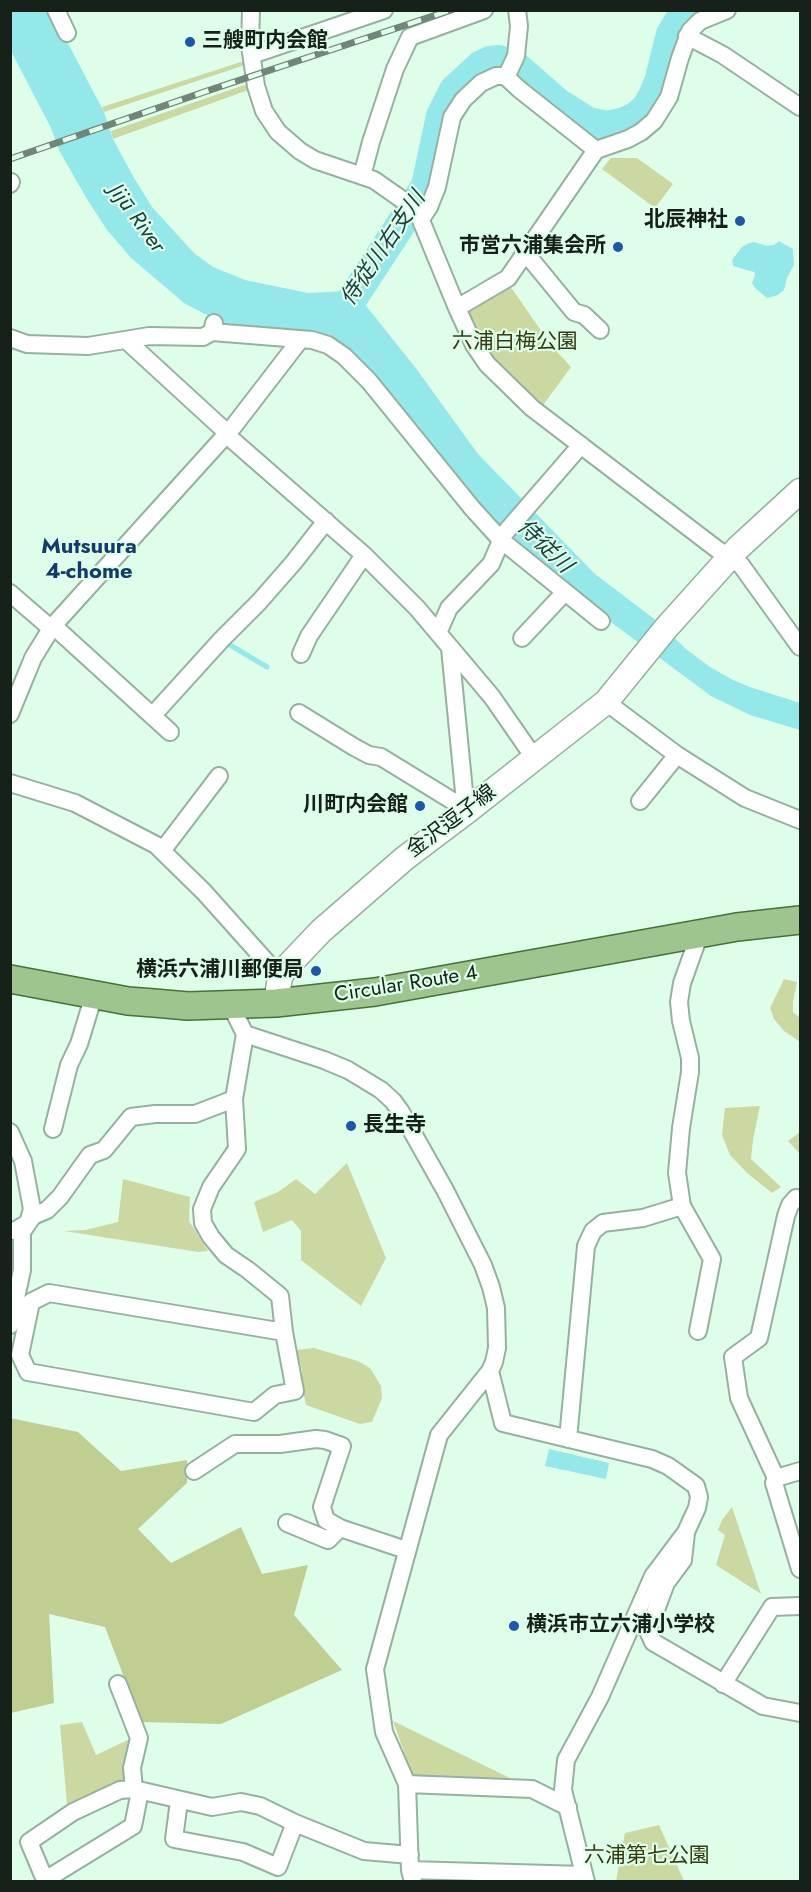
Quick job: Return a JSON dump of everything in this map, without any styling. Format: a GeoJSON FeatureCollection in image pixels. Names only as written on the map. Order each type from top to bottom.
{"type":"FeatureCollection","features":[{"type":"Feature","properties":{"kind":"main road"},"geometry":{"type":"LineString","coordinates":[[729,558],[801,491]]}},
{"type":"Feature","properties":{"kind":"main road","name":"金沢逗子線"},"geometry":{"type":"LineString","coordinates":[[276,1003],[280,977],[290,962],[348,906],[405,858],[606,702],[729,558]]}},
{"type":"Feature","properties":{"kind":"main road","name":"Circular Route 4"},"geometry":{"type":"LineString","coordinates":[[10,979],[94,995],[154,1003],[231,1006],[276,1003],[375,992],[700,933],[801,920]]}},
{"type":"Feature","properties":{"kind":"street"},"geometry":{"type":"LineString","coordinates":[[56,10],[67,33]]}},
{"type":"Feature","properties":{"kind":"street"},"geometry":{"type":"LineString","coordinates":[[251,10],[250,46],[260,99],[270,123],[300,151],[386,187],[404,201],[420,218],[457,308],[474,345],[487,364],[532,408],[741,565],[801,646]]}},
{"type":"Feature","properties":{"kind":"street"},"geometry":{"type":"LineString","coordinates":[[252,55],[384,10]]}},
{"type":"Feature","properties":{"kind":"street"},"geometry":{"type":"LineString","coordinates":[[362,176],[395,69],[410,37],[484,10]]}},
{"type":"Feature","properties":{"kind":"street"},"geometry":{"type":"LineString","coordinates":[[507,75],[516,56],[519,26],[517,10]]}},
{"type":"Feature","properties":{"kind":"street"},"geometry":{"type":"LineString","coordinates":[[457,308],[507,278],[596,150],[628,139],[654,122],[669,97],[687,36],[693,26],[727,10]]}},
{"type":"Feature","properties":{"kind":"street"},"geometry":{"type":"LineString","coordinates":[[687,36],[723,55],[801,107]]}},
{"type":"Feature","properties":{"kind":"street"},"geometry":{"type":"LineString","coordinates":[[420,218],[429,207],[437,187],[452,117],[463,100],[481,83],[496,76],[507,75]]}},
{"type":"Feature","properties":{"kind":"street"},"geometry":{"type":"LineString","coordinates":[[507,75],[519,89],[596,150]]}},
{"type":"Feature","properties":{"kind":"street"},"geometry":{"type":"LineString","coordinates":[[524,251],[574,312],[584,315],[600,330]]}},
{"type":"Feature","properties":{"kind":"street"},"geometry":{"type":"LineString","coordinates":[[10,338],[27,344],[88,346],[149,336],[203,337],[213,327],[312,340],[328,345],[344,356],[369,381],[472,508],[502,537],[601,621]]}},
{"type":"Feature","properties":{"kind":"street"},"geometry":{"type":"LineString","coordinates":[[126,340],[226,433],[364,555],[417,608],[492,697],[535,759]]}},
{"type":"Feature","properties":{"kind":"street"},"geometry":{"type":"LineString","coordinates":[[10,714],[33,658],[52,627],[226,433],[300,340]]}},
{"type":"Feature","properties":{"kind":"street"},"geometry":{"type":"LineString","coordinates":[[438,633],[449,608],[491,564],[502,537],[581,445]]}},
{"type":"Feature","properties":{"kind":"street"},"geometry":{"type":"LineString","coordinates":[[153,715],[259,602],[326,521]]}},
{"type":"Feature","properties":{"kind":"street"},"geometry":{"type":"LineString","coordinates":[[301,654],[309,636],[364,555]]}},
{"type":"Feature","properties":{"kind":"street"},"geometry":{"type":"LineString","coordinates":[[522,638],[565,592]]}},
{"type":"Feature","properties":{"kind":"street"},"geometry":{"type":"LineString","coordinates":[[10,593],[47,625],[58,630],[170,732]]}},
{"type":"Feature","properties":{"kind":"street"},"geometry":{"type":"LineString","coordinates":[[450,648],[466,812]]}},
{"type":"Feature","properties":{"kind":"street"},"geometry":{"type":"LineString","coordinates":[[606,702],[677,755],[745,798],[801,820]]}},
{"type":"Feature","properties":{"kind":"street"},"geometry":{"type":"LineString","coordinates":[[299,713],[354,747],[381,757],[456,802],[466,812]]}},
{"type":"Feature","properties":{"kind":"street"},"geometry":{"type":"LineString","coordinates":[[640,801],[677,755]]}},
{"type":"Feature","properties":{"kind":"street"},"geometry":{"type":"LineString","coordinates":[[162,851],[219,776]]}},
{"type":"Feature","properties":{"kind":"street"},"geometry":{"type":"LineString","coordinates":[[10,783],[75,804],[156,845],[204,892],[280,977]]}},
{"type":"Feature","properties":{"kind":"street"},"geometry":{"type":"LineString","coordinates":[[698,1331],[712,1259],[682,1206],[677,1173],[690,1072],[690,1058],[679,1002],[682,983],[700,933]]}},
{"type":"Feature","properties":{"kind":"street"},"geometry":{"type":"LineString","coordinates":[[52,1129],[69,1065],[79,1044],[94,995]]}},
{"type":"Feature","properties":{"kind":"street"},"geometry":{"type":"LineString","coordinates":[[231,1006],[245,1034],[234,1099],[237,1149],[211,1187],[202,1209],[203,1223],[226,1255],[280,1296],[295,1391],[275,1395],[254,1412],[28,1372],[23,1366],[20,1355],[31,1302],[49,1293],[284,1332]]}},
{"type":"Feature","properties":{"kind":"street"},"geometry":{"type":"LineString","coordinates":[[245,1034],[348,1070],[381,1090],[393,1101],[446,1190],[483,1265],[491,1287],[497,1326],[497,1348],[490,1371],[439,1435],[374,1674],[384,1732],[407,1784],[411,1869]]}},
{"type":"Feature","properties":{"kind":"street"},"geometry":{"type":"LineString","coordinates":[[10,1325],[22,1270],[22,1232],[33,1216],[47,1210],[60,1197],[90,1155],[104,1150],[131,1117],[155,1114],[195,1114],[234,1099]]}},
{"type":"Feature","properties":{"kind":"street"},"geometry":{"type":"LineString","coordinates":[[10,1132],[23,1161],[32,1209],[28,1223],[10,1231]]}},
{"type":"Feature","properties":{"kind":"street"},"geometry":{"type":"LineString","coordinates":[[801,1199],[796,1198],[790,1205],[786,1216],[759,1338],[733,1357],[739,1398],[776,1479],[774,1482],[801,1569]]}},
{"type":"Feature","properties":{"kind":"street"},"geometry":{"type":"LineString","coordinates":[[568,1439],[586,1245],[593,1231],[603,1223],[643,1218],[682,1206]]}},
{"type":"Feature","properties":{"kind":"street"},"geometry":{"type":"LineString","coordinates":[[118,1684],[139,1738],[132,1768],[137,1790],[133,1826],[45,1881],[29,1842],[73,1812],[120,1790],[137,1790],[212,1807],[241,1802],[260,1806],[295,1823],[411,1869],[585,1878],[563,1790],[566,1760],[600,1697],[654,1576],[686,1532],[697,1508],[699,1497],[696,1486],[668,1466],[652,1459],[503,1423],[490,1371]]}},
{"type":"Feature","properties":{"kind":"street"},"geometry":{"type":"LineString","coordinates":[[194,1471],[235,1444],[280,1444],[316,1438],[342,1446],[322,1507],[326,1520],[340,1528],[406,1550]]}},
{"type":"Feature","properties":{"kind":"street"},"geometry":{"type":"LineString","coordinates":[[776,1479],[801,1471]]}},
{"type":"Feature","properties":{"kind":"street"},"geometry":{"type":"LineString","coordinates":[[287,1523],[328,1539],[340,1528]]}},
{"type":"Feature","properties":{"kind":"street"},"geometry":{"type":"LineString","coordinates":[[686,1532],[683,1560],[666,1583],[648,1631],[653,1642],[764,1706],[801,1713]]}},
{"type":"Feature","properties":{"kind":"street"},"geometry":{"type":"LineString","coordinates":[[723,1684],[772,1607],[801,1606]]}},
{"type":"Feature","properties":{"kind":"street"},"geometry":{"type":"LineString","coordinates":[[407,1784],[532,1789],[568,1807]]}},
{"type":"Feature","properties":{"kind":"street"},"geometry":{"type":"LineString","coordinates":[[179,1800],[174,1839],[243,1852],[278,1868],[295,1823]]}},
{"type":"Feature","properties":{"kind":"green space"},"geometry":{"type":"Polygon","coordinates":[[[244,61],[248,64],[104,112],[102,107],[244,61]]]}},
{"type":"Feature","properties":{"kind":"green space"},"geometry":{"type":"Polygon","coordinates":[[[250,83],[251,89],[113,139],[111,131],[250,83]]]}},
{"type":"Feature","properties":{"kind":"green space"},"geometry":{"type":"Polygon","coordinates":[[[611,158],[637,158],[673,184],[655,208],[602,169],[611,158]]]}},
{"type":"Feature","properties":{"kind":"green space","name":"六浦白梅公園"},"geometry":{"type":"Polygon","coordinates":[[[508,283],[551,345],[571,367],[541,408],[491,361],[466,311],[508,283]]]}},
{"type":"Feature","properties":{"kind":"green space"},"geometry":{"type":"Polygon","coordinates":[[[784,979],[797,982],[793,1012],[800,1018],[800,1042],[784,1031],[774,1019],[770,1008],[784,979]]]}},
{"type":"Feature","properties":{"kind":"green space"},"geometry":{"type":"Polygon","coordinates":[[[760,1106],[751,1159],[781,1187],[772,1193],[747,1173],[730,1155],[722,1135],[725,1108],[760,1106]]]}},
{"type":"Feature","properties":{"kind":"green space"},"geometry":{"type":"Polygon","coordinates":[[[800,1132],[800,1154],[788,1141],[800,1132]]]}},
{"type":"Feature","properties":{"kind":"green space"},"geometry":{"type":"Polygon","coordinates":[[[347,1163],[386,1258],[361,1306],[301,1260],[301,1231],[292,1220],[263,1232],[254,1202],[278,1192],[296,1179],[315,1194],[347,1163]]]}},
{"type":"Feature","properties":{"kind":"green space"},"geometry":{"type":"Polygon","coordinates":[[[123,1179],[190,1197],[189,1221],[208,1251],[198,1252],[64,1231],[85,1230],[118,1222],[123,1179]]]}},
{"type":"Feature","properties":{"kind":"green space"},"geometry":{"type":"Polygon","coordinates":[[[314,1348],[358,1361],[370,1368],[381,1386],[382,1398],[372,1422],[360,1424],[306,1405],[302,1387],[302,1370],[296,1350],[314,1348]]]}},
{"type":"Feature","properties":{"kind":"green space"},"geometry":{"type":"Polygon","coordinates":[[[10,1418],[78,1432],[121,1471],[187,1460],[187,1483],[138,1529],[171,1563],[241,1527],[262,1574],[308,1565],[294,1615],[342,1670],[221,1724],[141,1722],[105,1627],[49,1614],[54,1703],[11,1713],[10,1418]]]}},
{"type":"Feature","properties":{"kind":"green space"},"geometry":{"type":"Polygon","coordinates":[[[732,1507],[761,1594],[716,1565],[725,1535],[718,1530],[732,1507]]]}},
{"type":"Feature","properties":{"kind":"green space"},"geometry":{"type":"Polygon","coordinates":[[[393,1721],[510,1778],[414,1780],[393,1721]]]}},
{"type":"Feature","properties":{"kind":"green space"},"geometry":{"type":"Polygon","coordinates":[[[82,1722],[96,1755],[132,1738],[125,1779],[67,1804],[60,1725],[82,1722]]]}},
{"type":"Feature","properties":{"kind":"green space","name":"六浦第七公園"},"geometry":{"type":"Polygon","coordinates":[[[659,1825],[684,1881],[616,1881],[625,1833],[659,1825]]]}},
{"type":"Feature","properties":{"kind":"water"},"geometry":{"type":"Polygon","coordinates":[[[10,11],[51,11],[104,112],[113,139],[133,176],[152,207],[194,253],[213,267],[245,280],[308,293],[347,291],[363,302],[415,367],[478,454],[595,574],[657,621],[686,649],[710,667],[750,687],[800,703],[800,730],[750,715],[711,696],[547,575],[496,528],[349,352],[220,322],[184,303],[131,258],[107,230],[60,152],[51,128],[11,51],[10,11]]]}},
{"type":"Feature","properties":{"kind":"water"},"geometry":{"type":"Polygon","coordinates":[[[779,241],[793,249],[794,265],[784,290],[778,295],[767,298],[752,283],[754,272],[733,266],[732,260],[747,244],[754,242],[767,246],[779,241]]]}},
{"type":"Feature","properties":{"kind":"water"},"geometry":{"type":"Polygon","coordinates":[[[549,1449],[609,1463],[606,1479],[545,1466],[549,1449]]]}},
{"type":"Feature","properties":{"kind":"waterway","name":"侍従川右支川"},"geometry":{"type":"LineString","coordinates":[[338,318],[426,186],[441,116],[454,90],[480,66],[499,60],[518,68],[558,103],[588,122],[607,126],[624,122],[637,116],[647,107],[659,82],[671,34],[682,16],[691,10]]}},
{"type":"Feature","properties":{"kind":"waterway"},"geometry":{"type":"LineString","coordinates":[[230,645],[267,667]]}},
{"type":"Feature","properties":{"kind":"railway"},"geometry":{"type":"LineString","coordinates":[[10,159],[451,10]]}},
{"type":"Feature","properties":{"kind":"place","name":"三艘町内会館"},"geometry":{"type":"Point","coordinates":[190,42]}},
{"type":"Feature","properties":{"kind":"place","name":"北辰神社"},"geometry":{"type":"Point","coordinates":[740,221]}},
{"type":"Feature","properties":{"kind":"place","name":"市営六浦集会所"},"geometry":{"type":"Point","coordinates":[618,247]}},
{"type":"Feature","properties":{"kind":"place","name":"川町内会館"},"geometry":{"type":"Point","coordinates":[420,806]}},
{"type":"Feature","properties":{"kind":"place","name":"横浜六浦川郵便局"},"geometry":{"type":"Point","coordinates":[316,971]}},
{"type":"Feature","properties":{"kind":"place","name":"長生寺"},"geometry":{"type":"Point","coordinates":[351,1126]}},
{"type":"Feature","properties":{"kind":"place","name":"横浜市立六浦小学校"},"geometry":{"type":"Point","coordinates":[514,1626]}},
{"type":"Feature","properties":{"kind":"district","name":"Mutsuura 4-chome"},"geometry":{"type":"Point","coordinates":[89,560]}},
{"type":"Feature","properties":{"kind":"water label","name":"Jijū River"},"geometry":{"type":"Point","coordinates":[136,219]}},
{"type":"Feature","properties":{"kind":"water label","name":"侍従川"},"geometry":{"type":"Point","coordinates":[544,547]}}]}
